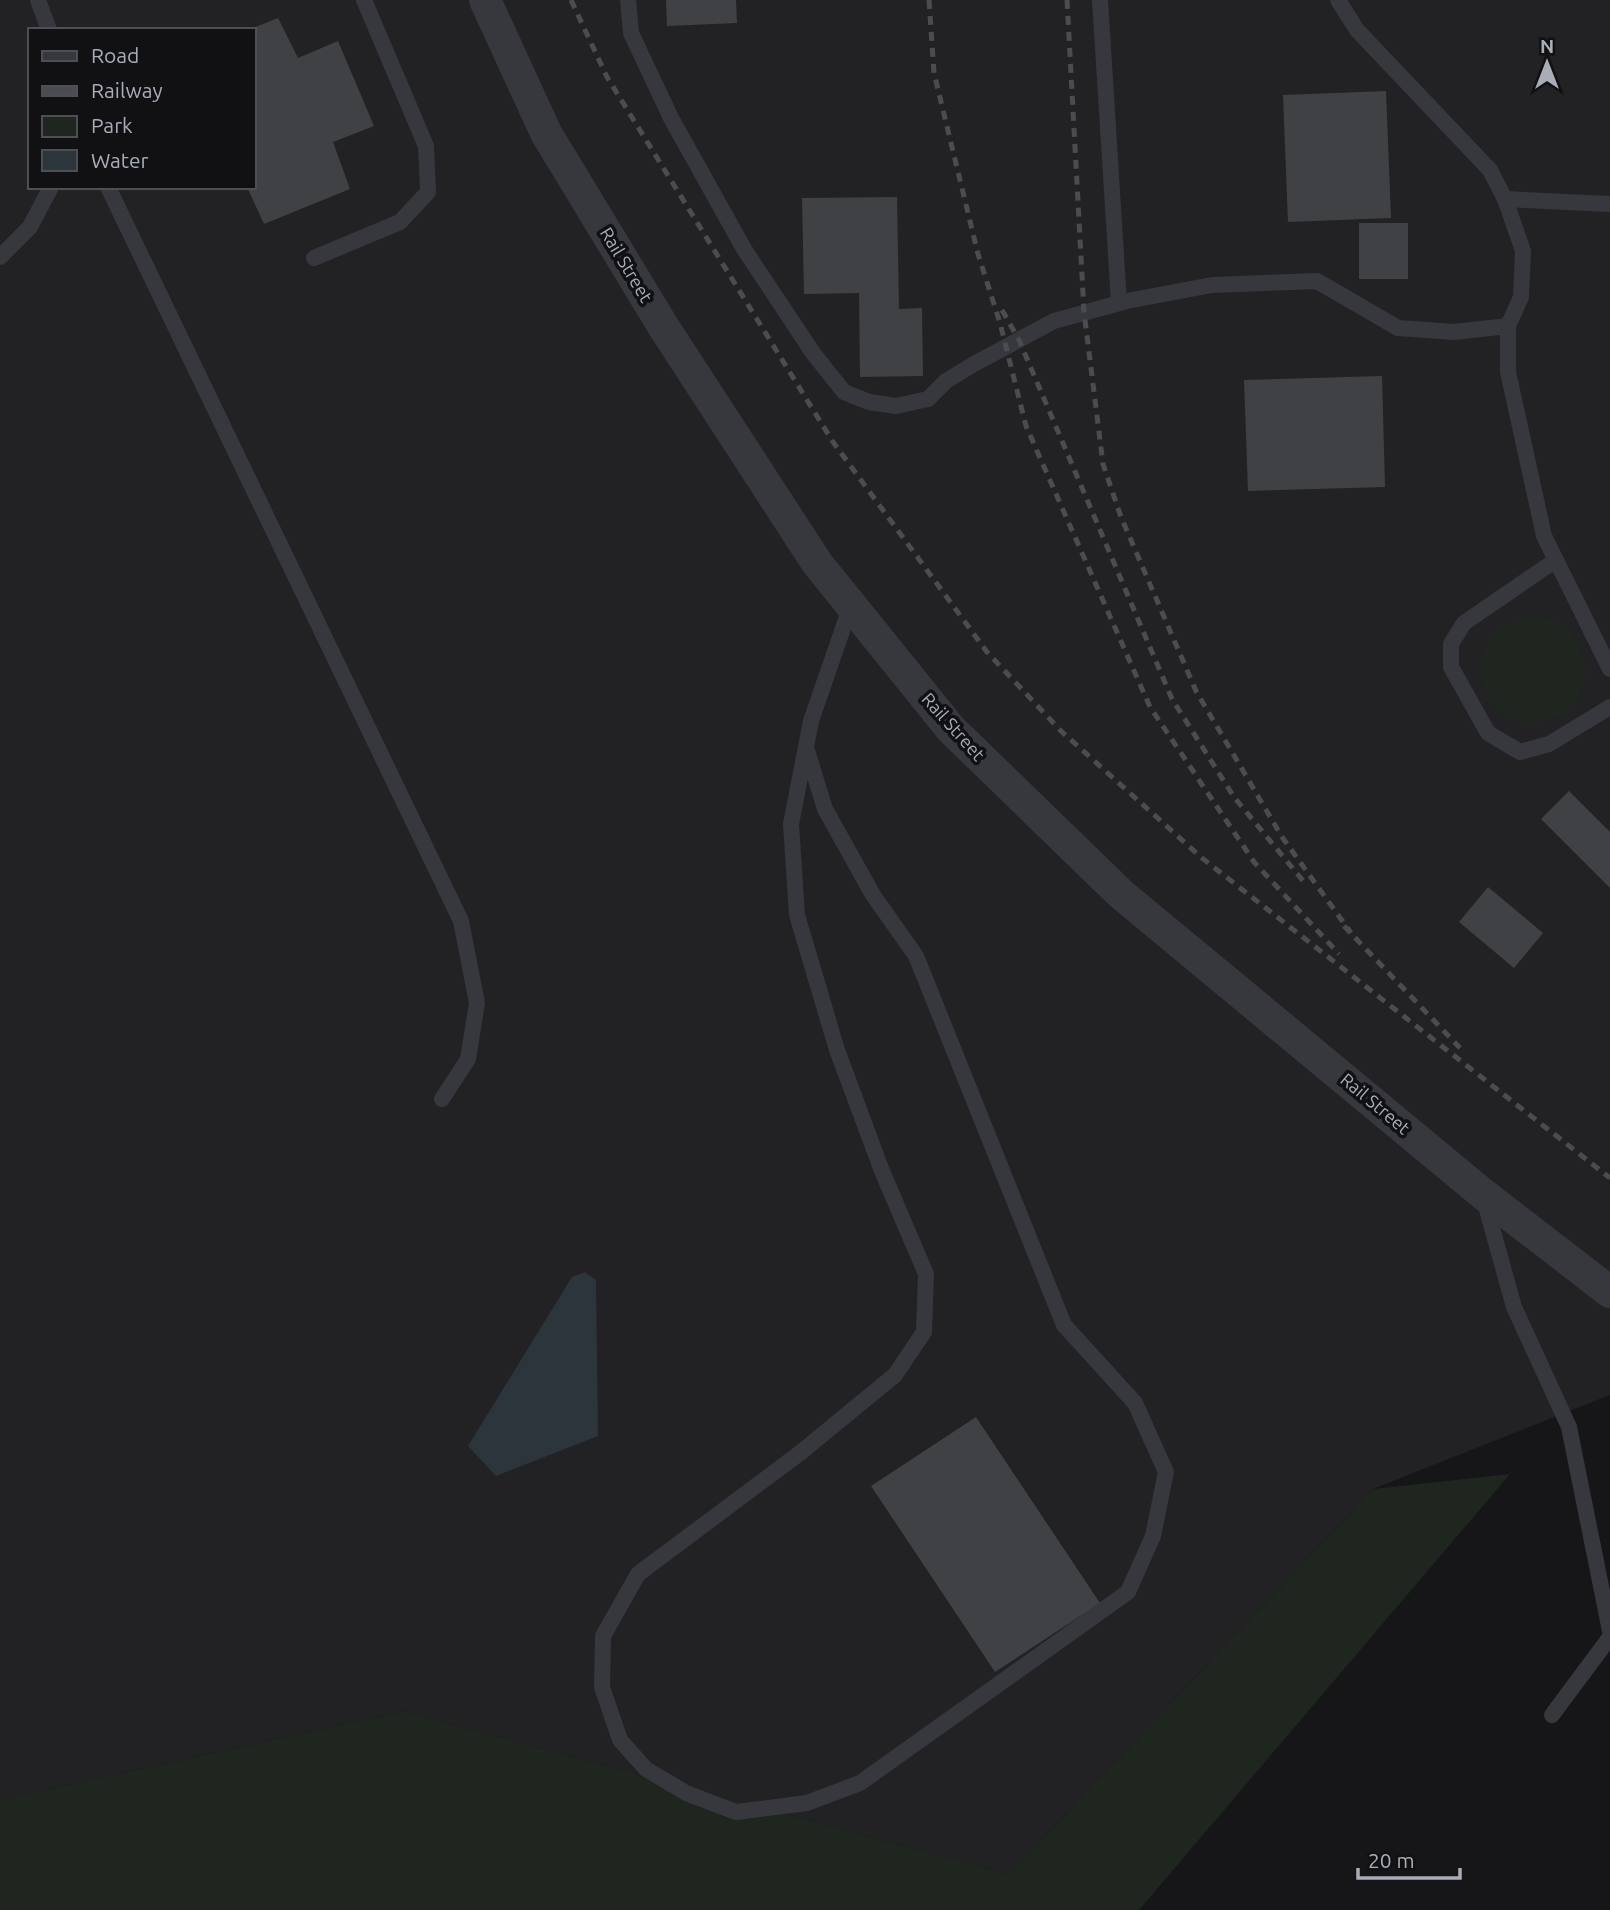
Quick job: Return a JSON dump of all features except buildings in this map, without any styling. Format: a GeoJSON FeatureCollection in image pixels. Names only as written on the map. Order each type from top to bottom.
{"type":"FeatureCollection","features":[{"type":"Feature","properties":{"kind":"street","name":"Rail Street"},"geometry":{"type":"LineString","coordinates":[[485,0],[552,144],[663,326],[817,563],[951,729],[1121,894],[1483,1194],[1610,1292]]}},
{"type":"Feature","properties":{"kind":"lane"},"geometry":{"type":"LineString","coordinates":[[38,0],[48,28]]}},
{"type":"Feature","properties":{"kind":"lane"},"geometry":{"type":"LineString","coordinates":[[314,258],[400,222],[428,192],[426,146],[364,0]]}},
{"type":"Feature","properties":{"kind":"lane"},"geometry":{"type":"LineString","coordinates":[[628,0],[631,33],[671,118],[744,249],[813,353],[844,392],[869,402],[896,406],[928,399],[946,381],[1054,321],[1119,303],[1212,285],[1317,281],[1398,328],[1454,332],[1508,326]]}},
{"type":"Feature","properties":{"kind":"lane"},"geometry":{"type":"LineString","coordinates":[[1100,0],[1119,303]]}},
{"type":"Feature","properties":{"kind":"lane"},"geometry":{"type":"LineString","coordinates":[[1338,0],[1367,41],[1490,170],[1505,199],[1523,251],[1521,298],[1508,326],[1508,372],[1523,452],[1544,536],[1610,670]]}},
{"type":"Feature","properties":{"kind":"lane"},"geometry":{"type":"LineString","coordinates":[[0,257],[30,227],[50,189]]}},
{"type":"Feature","properties":{"kind":"lane"},"geometry":{"type":"LineString","coordinates":[[109,189],[461,921],[477,1003],[468,1059],[442,1099]]}},
{"type":"Feature","properties":{"kind":"lane"},"geometry":{"type":"LineString","coordinates":[[1505,199],[1610,204]]}},
{"type":"Feature","properties":{"kind":"lane"},"geometry":{"type":"LineString","coordinates":[[1556,560],[1464,623],[1451,644],[1451,667],[1488,733],[1520,752],[1549,744],[1610,707]]}},
{"type":"Feature","properties":{"kind":"lane"},"geometry":{"type":"LineString","coordinates":[[806,747],[825,809],[873,895],[916,956],[1064,1325],[1135,1403],[1166,1472],[1153,1536],[1128,1592],[860,1783],[807,1803],[736,1812],[686,1793],[646,1769],[620,1740],[602,1687],[603,1636],[638,1574],[800,1453],[895,1375],[924,1332],[926,1275],[882,1171],[837,1050],[797,915],[791,824],[806,747],[811,722],[851,605]]}},
{"type":"Feature","properties":{"kind":"lane"},"geometry":{"type":"LineString","coordinates":[[1483,1194],[1514,1307],[1569,1427],[1610,1631]]}},
{"type":"Feature","properties":{"kind":"lane"},"geometry":{"type":"LineString","coordinates":[[1552,1715],[1610,1637]]}},
{"type":"Feature","properties":{"kind":"shaded area"},"geometry":{"type":"Polygon","coordinates":[[[0,0],[1610,0],[1610,1395],[1373,1489],[1009,1874],[403,1711],[0,1800],[0,0]]]}},
{"type":"Feature","properties":{"kind":"green space"},"geometry":{"type":"Polygon","coordinates":[[[1533,617],[1553,621],[1571,632],[1582,650],[1586,670],[1582,690],[1571,708],[1553,719],[1533,723],[1513,719],[1495,708],[1484,690],[1480,670],[1484,650],[1495,632],[1513,621],[1533,617]]]}},
{"type":"Feature","properties":{"kind":"green space"},"geometry":{"type":"Polygon","coordinates":[[[1510,1474],[1139,1910],[0,1910],[0,1800],[403,1711],[1009,1874],[1373,1489],[1510,1474]]]}},
{"type":"Feature","properties":{"kind":"water"},"geometry":{"type":"Polygon","coordinates":[[[585,1272],[596,1280],[598,1436],[496,1476],[468,1446],[572,1277],[585,1272]]]}},
{"type":"Feature","properties":{"kind":"railway"},"geometry":{"type":"LineString","coordinates":[[571,0],[607,77],[833,442],[987,652],[1061,731],[1202,858],[1610,1178]]}},
{"type":"Feature","properties":{"kind":"railway"},"geometry":{"type":"LineString","coordinates":[[929,0],[934,73],[978,254],[1000,323],[1026,426],[1150,707],[1254,862],[1339,954]]}},
{"type":"Feature","properties":{"kind":"railway"},"geometry":{"type":"LineString","coordinates":[[1067,0],[1084,312],[1103,464],[1121,517],[1196,691],[1282,837],[1351,933]]}},
{"type":"Feature","properties":{"kind":"railway"},"geometry":{"type":"LineString","coordinates":[[1002,310],[1019,340],[1172,699],[1234,797],[1304,882]]}},
{"type":"Feature","properties":{"kind":"railway"},"geometry":{"type":"LineString","coordinates":[[1344,926],[1460,1048]]}}]}
